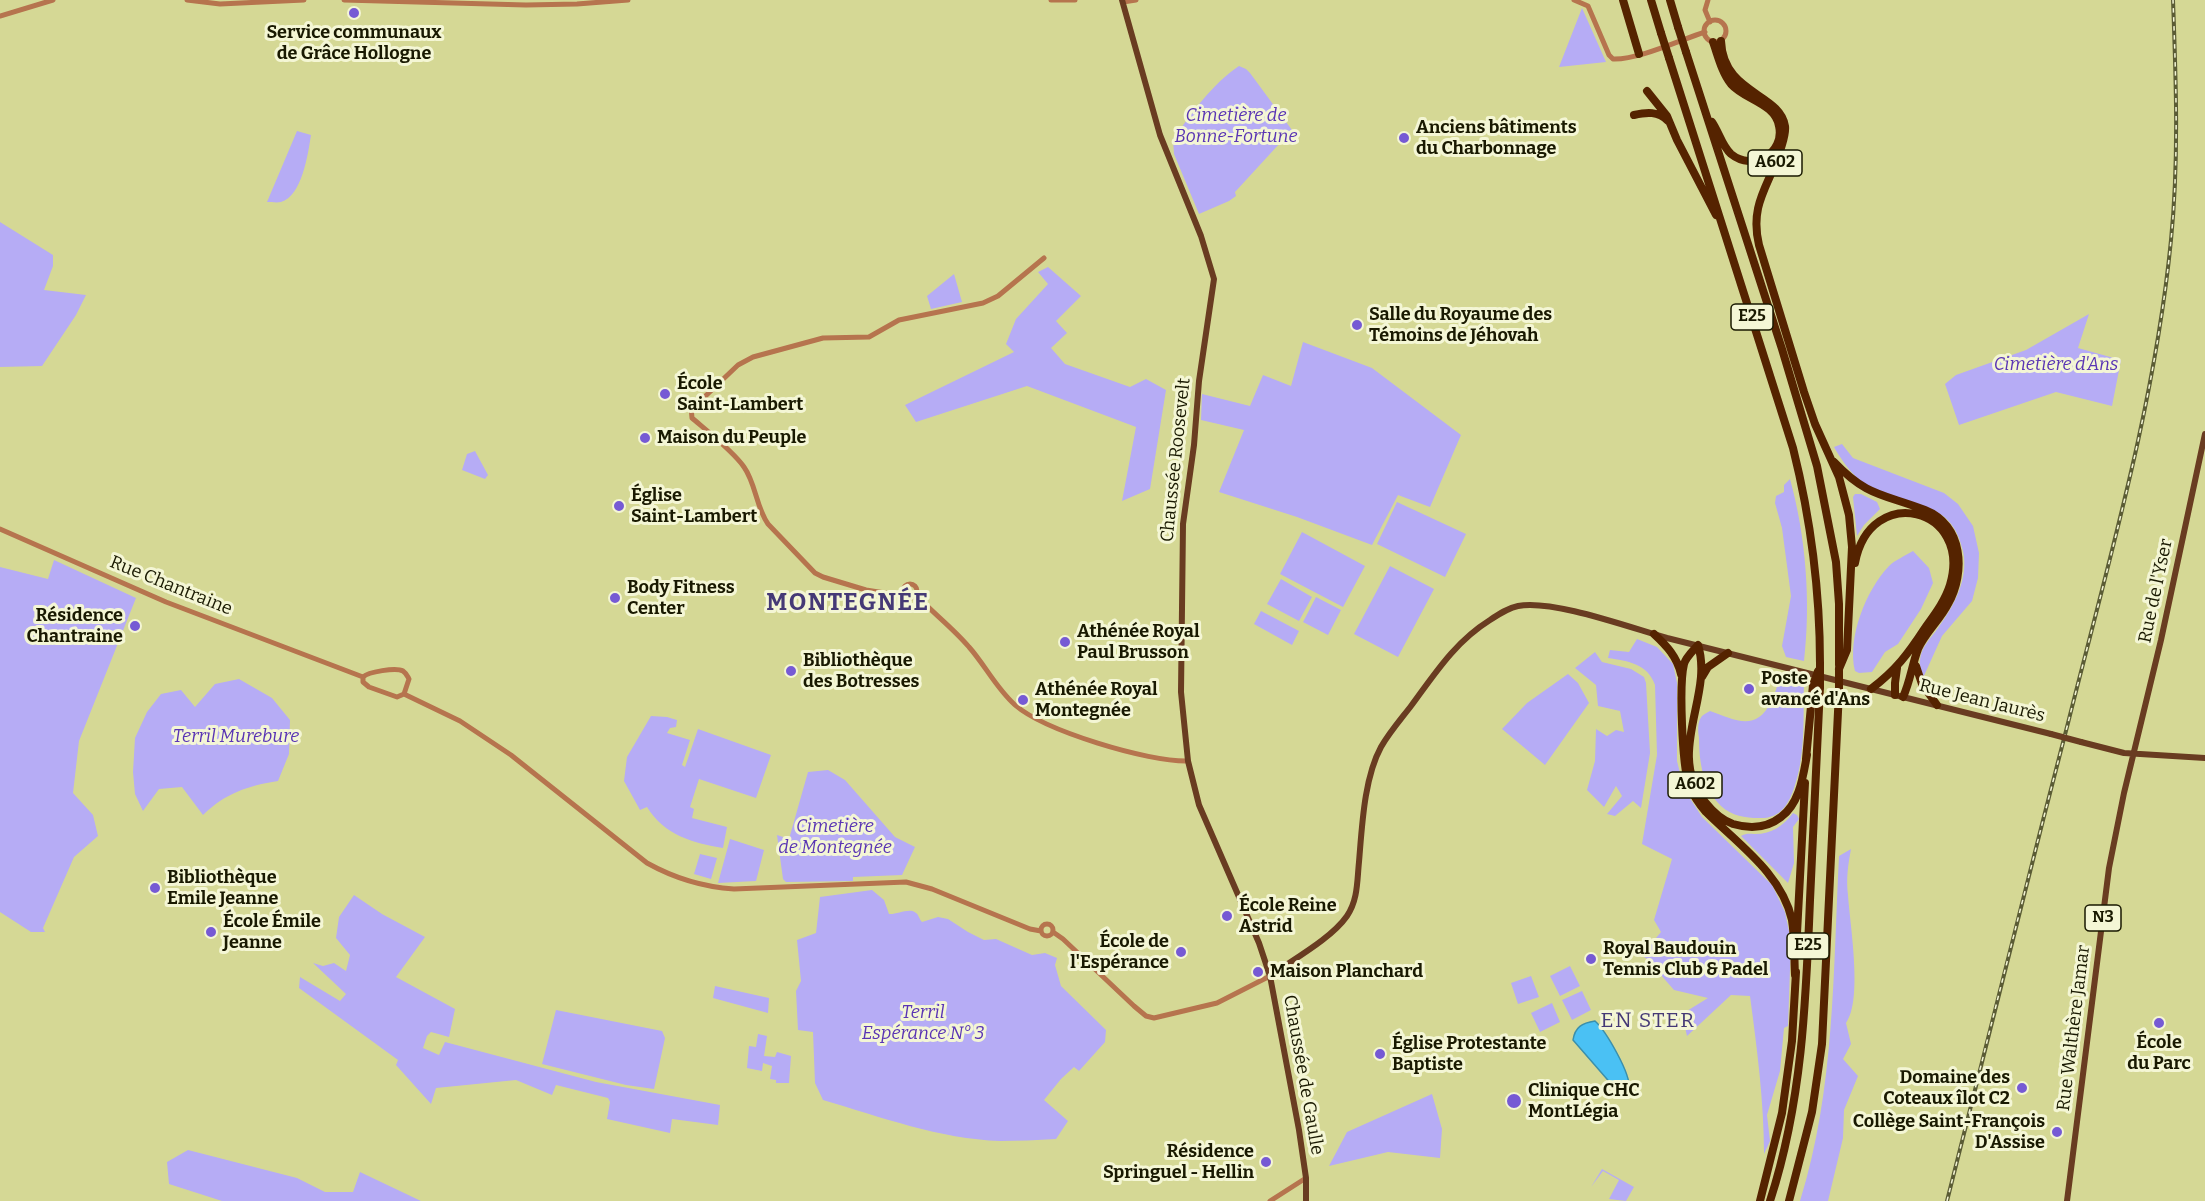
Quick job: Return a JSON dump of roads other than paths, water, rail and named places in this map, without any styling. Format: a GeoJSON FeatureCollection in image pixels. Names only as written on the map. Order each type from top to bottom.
{"type":"FeatureCollection","features":[{"type":"Feature","properties":{"kind":"highway"},"geometry":{"type":"LineString","coordinates":[[1623,0],[1639,54]]}},
{"type":"Feature","properties":{"kind":"highway","name":"E25"},"geometry":{"type":"LineString","coordinates":[[1651,0],[1780,404],[1800,476],[1818,587],[1820,664],[1816,686],[1804,1020],[1797,1087],[1770,1201]]}},
{"type":"Feature","properties":{"kind":"highway","name":"E25"},"geometry":{"type":"LineString","coordinates":[[1670,0],[1755,266],[1800,393],[1836,562],[1839,604],[1839,691],[1821,1044],[1812,1112],[1790,1201]]}},
{"type":"Feature","properties":{"kind":"highway","name":"A602"},"geometry":{"type":"LineString","coordinates":[[1707,116],[1719,132],[1725,146],[1740,159],[1747,161],[1762,159],[1778,145],[1780,128],[1778,119],[1770,110],[1733,87],[1724,73],[1717,42]]}},
{"type":"Feature","properties":{"kind":"highway","name":"A602"},"geometry":{"type":"LineString","coordinates":[[1717,42],[1732,74],[1746,88],[1778,111],[1785,124],[1782,146],[1759,201],[1755,224],[1800,393],[1831,459],[1849,515],[1852,547],[1847,650],[1839,669]]}},
{"type":"Feature","properties":{"kind":"highway"},"geometry":{"type":"LineString","coordinates":[[1647,91],[1667,116],[1724,229]]}},
{"type":"Feature","properties":{"kind":"highway"},"geometry":{"type":"LineString","coordinates":[[1634,115],[1646,112],[1657,113],[1671,124]]}},
{"type":"Feature","properties":{"kind":"highway","name":"A602"},"geometry":{"type":"LineString","coordinates":[[1755,266],[1777,306]]}},
{"type":"Feature","properties":{"kind":"highway","name":"A602"},"geometry":{"type":"LineString","coordinates":[[1831,459],[1863,488],[1933,514],[1951,532],[1957,545],[1959,557],[1956,584],[1944,611],[1923,641],[1899,696]]}},
{"type":"Feature","properties":{"kind":"highway","name":"A602"},"geometry":{"type":"LineString","coordinates":[[1851,583],[1855,560],[1861,544],[1870,528],[1881,519],[1900,513],[1921,515],[1931,519],[1947,536],[1952,549],[1953,562],[1950,585],[1938,610],[1897,668],[1871,689]]}},
{"type":"Feature","properties":{"kind":"highway","name":"A602"},"geometry":{"type":"LineString","coordinates":[[1654,634],[1676,659],[1682,680]]}},
{"type":"Feature","properties":{"kind":"highway","name":"A602"},"geometry":{"type":"LineString","coordinates":[[1698,645],[1702,658],[1702,678],[1691,725],[1689,762],[1692,777],[1700,796],[1720,818],[1744,827],[1768,824],[1783,816],[1797,795],[1807,755],[1816,686]]}},
{"type":"Feature","properties":{"kind":"highway","name":"A602"},"geometry":{"type":"LineString","coordinates":[[1698,645],[1687,658],[1682,680],[1684,760],[1690,786],[1699,804],[1761,865],[1780,890],[1791,920],[1796,975],[1793,1032],[1782,1113],[1759,1201]]}},
{"type":"Feature","properties":{"kind":"highway"},"geometry":{"type":"LineString","coordinates":[[1702,678],[1708,666],[1728,653]]}},
{"type":"Feature","properties":{"kind":"highway"},"geometry":{"type":"LineString","coordinates":[[1915,661],[1922,684],[1937,705]]}},
{"type":"Feature","properties":{"kind":"highway"},"geometry":{"type":"LineString","coordinates":[[1897,668],[1894,683],[1899,696]]}},
{"type":"Feature","properties":{"kind":"highway"},"geometry":{"type":"LineString","coordinates":[[1796,975],[1800,847],[1807,755]]}},
{"type":"Feature","properties":{"kind":"main road","name":"Chaussée Roosevelt"},"geometry":{"type":"LineString","coordinates":[[1123,1],[1160,135],[1201,236],[1214,279],[1199,381],[1194,445],[1183,524],[1181,692],[1188,761],[1197,798]]}},
{"type":"Feature","properties":{"kind":"main road","name":"Rue de l'Yser"},"geometry":{"type":"LineString","coordinates":[[2134,753],[2161,640],[2205,434]]}},
{"type":"Feature","properties":{"kind":"main road","name":"Rue Jean Jaurès"},"geometry":{"type":"LineString","coordinates":[[1270,976],[1335,929],[1347,916],[1354,902],[1358,886],[1365,804],[1372,768],[1381,746],[1451,651],[1477,628],[1518,606],[1544,605],[2124,753],[2205,758]]}},
{"type":"Feature","properties":{"kind":"main road","name":"Rue Walthère Jamar"},"geometry":{"type":"LineString","coordinates":[[2067,1201],[2109,868],[2134,753]]}},
{"type":"Feature","properties":{"kind":"main road","name":"Chaussée de Gaulle"},"geometry":{"type":"LineString","coordinates":[[1197,798],[1259,943],[1270,976],[1284,1043],[1306,1178],[1306,1201]]}},
{"type":"Feature","properties":{"kind":"street"},"geometry":{"type":"LineString","coordinates":[[0,16],[53,0]]}},
{"type":"Feature","properties":{"kind":"street"},"geometry":{"type":"LineString","coordinates":[[187,0],[220,4],[304,0]]}},
{"type":"Feature","properties":{"kind":"street"},"geometry":{"type":"LineString","coordinates":[[344,0],[554,5],[628,0]]}},
{"type":"Feature","properties":{"kind":"street"},"geometry":{"type":"LineString","coordinates":[[1050,0],[1075,0]]}},
{"type":"Feature","properties":{"kind":"street"},"geometry":{"type":"LineString","coordinates":[[1123,1],[1136,0]]}},
{"type":"Feature","properties":{"kind":"street"},"geometry":{"type":"LineString","coordinates":[[1574,0],[1588,6],[1609,55],[1613,59],[1639,54],[1705,32],[1710,22],[1705,10],[1708,0]]}},
{"type":"Feature","properties":{"kind":"street"},"geometry":{"type":"LineString","coordinates":[[1705,32],[1708,39],[1717,42],[1726,35],[1725,27],[1720,21],[1710,22]]}},
{"type":"Feature","properties":{"kind":"street"},"geometry":{"type":"LineString","coordinates":[[903,592],[891,594],[866,590],[815,573],[763,517],[744,467],[692,418],[691,407],[696,405],[738,365],[753,357],[823,338],[869,337],[899,321],[983,303],[998,296],[1044,258]]}},
{"type":"Feature","properties":{"kind":"street","name":"Rue Chantraine"},"geometry":{"type":"LineString","coordinates":[[0,529],[166,602],[363,677],[363,682],[369,687],[398,697],[404,694],[460,721],[511,755],[646,863],[668,875],[716,888],[734,889],[906,882],[932,889],[1030,929],[1041,931]]}},
{"type":"Feature","properties":{"kind":"street"},"geometry":{"type":"LineString","coordinates":[[903,592],[904,587],[911,585],[916,588],[916,595],[970,648],[1002,692],[1015,705],[1042,721],[1117,748],[1172,761],[1188,761]]}},
{"type":"Feature","properties":{"kind":"street"},"geometry":{"type":"LineString","coordinates":[[903,592],[909,598],[916,595]]}},
{"type":"Feature","properties":{"kind":"street"},"geometry":{"type":"LineString","coordinates":[[363,677],[367,673],[400,669],[409,679],[404,694]]}},
{"type":"Feature","properties":{"kind":"street"},"geometry":{"type":"LineString","coordinates":[[1053,932],[1046,936],[1041,931],[1042,926],[1048,924],[1052,926],[1053,932],[1140,1011],[1154,1018],[1217,1003],[1270,976]]}},
{"type":"Feature","properties":{"kind":"street"},"geometry":{"type":"LineString","coordinates":[[1270,1201],[1306,1178]]}},
{"type":"Feature","properties":{"kind":"water"},"geometry":{"type":"Polygon","coordinates":[[[1595,1021],[1611,1043],[1626,1073],[1629,1088],[1623,1091],[1613,1086],[1573,1040],[1580,1026],[1595,1021]]]}},
{"type":"Feature","properties":{"kind":"railway"},"geometry":{"type":"LineString","coordinates":[[1947,1201],[2129,483],[2154,362],[2164,301],[2174,210],[2176,90],[2173,0]]}},
{"type":"Feature","properties":{"kind":"place","name":"Service communaux de Grâce Hollogne"},"geometry":{"type":"Point","coordinates":[354,13]}},
{"type":"Feature","properties":{"kind":"place","name":"Anciens bâtiments du Charbonnage"},"geometry":{"type":"Point","coordinates":[1404,138]}},
{"type":"Feature","properties":{"kind":"place","name":"Salle du Royaume des Témoins de Jéhovah"},"geometry":{"type":"Point","coordinates":[1357,325]}},
{"type":"Feature","properties":{"kind":"place","name":"École Saint-Lambert"},"geometry":{"type":"Point","coordinates":[665,394]}},
{"type":"Feature","properties":{"kind":"place","name":"Maison du Peuple"},"geometry":{"type":"Point","coordinates":[645,438]}},
{"type":"Feature","properties":{"kind":"place","name":"Église Saint-Lambert"},"geometry":{"type":"Point","coordinates":[619,506]}},
{"type":"Feature","properties":{"kind":"place","name":"Body Fitness Center"},"geometry":{"type":"Point","coordinates":[615,598]}},
{"type":"Feature","properties":{"kind":"place","name":"Résidence Chantraine"},"geometry":{"type":"Point","coordinates":[135,626]}},
{"type":"Feature","properties":{"kind":"place","name":"Athénée Royal Paul Brusson"},"geometry":{"type":"Point","coordinates":[1065,642]}},
{"type":"Feature","properties":{"kind":"place","name":"Bibliothèque des Botresses"},"geometry":{"type":"Point","coordinates":[791,671]}},
{"type":"Feature","properties":{"kind":"place","name":"Poste avancé d'Ans"},"geometry":{"type":"Point","coordinates":[1749,689]}},
{"type":"Feature","properties":{"kind":"place","name":"Athénée Royal Montegnée"},"geometry":{"type":"Point","coordinates":[1023,700]}},
{"type":"Feature","properties":{"kind":"place","name":"Bibliothèque Emile Jeanne"},"geometry":{"type":"Point","coordinates":[155,888]}},
{"type":"Feature","properties":{"kind":"place","name":"École Reine Astrid"},"geometry":{"type":"Point","coordinates":[1227,916]}},
{"type":"Feature","properties":{"kind":"place","name":"École Émile Jeanne"},"geometry":{"type":"Point","coordinates":[211,932]}},
{"type":"Feature","properties":{"kind":"place","name":"École de l'Espérance"},"geometry":{"type":"Point","coordinates":[1181,952]}},
{"type":"Feature","properties":{"kind":"place","name":"Royal Baudouin Tennis Club & Padel"},"geometry":{"type":"Point","coordinates":[1591,959]}},
{"type":"Feature","properties":{"kind":"place","name":"Maison Planchard"},"geometry":{"type":"Point","coordinates":[1258,972]}},
{"type":"Feature","properties":{"kind":"place","name":"École du Parc"},"geometry":{"type":"Point","coordinates":[2159,1023]}},
{"type":"Feature","properties":{"kind":"place","name":"Église Protestante Baptiste"},"geometry":{"type":"Point","coordinates":[1380,1054]}},
{"type":"Feature","properties":{"kind":"place","name":"Domaine des Coteaux îlot C2"},"geometry":{"type":"Point","coordinates":[2022,1088]}},
{"type":"Feature","properties":{"kind":"place","name":"Clinique CHC MontLégia"},"geometry":{"type":"Point","coordinates":[1514,1101]}},
{"type":"Feature","properties":{"kind":"place","name":"Collège Saint-François D'Assise"},"geometry":{"type":"Point","coordinates":[2057,1132]}},
{"type":"Feature","properties":{"kind":"place","name":"Résidence Springuel - Hellin"},"geometry":{"type":"Point","coordinates":[1266,1162]}},
{"type":"Feature","properties":{"kind":"district","name":"MONTEGNÉE"},"geometry":{"type":"Point","coordinates":[848,603]}},
{"type":"Feature","properties":{"kind":"district","name":"EN STER"},"geometry":{"type":"Point","coordinates":[1648,1021]}},
{"type":"Feature","properties":{"kind":"park label","name":"Cimetière de Bonne-Fortune"},"geometry":{"type":"Point","coordinates":[1236,126]}},
{"type":"Feature","properties":{"kind":"park label","name":"Cimetière d'Ans"},"geometry":{"type":"Point","coordinates":[2056,365]}},
{"type":"Feature","properties":{"kind":"park label","name":"Terril Murebure"},"geometry":{"type":"Point","coordinates":[236,737]}},
{"type":"Feature","properties":{"kind":"park label","name":"Cimetière de Montegnée"},"geometry":{"type":"Point","coordinates":[835,837]}},
{"type":"Feature","properties":{"kind":"park label","name":"Terril Espérance N° 3"},"geometry":{"type":"Point","coordinates":[923,1023]}}]}
